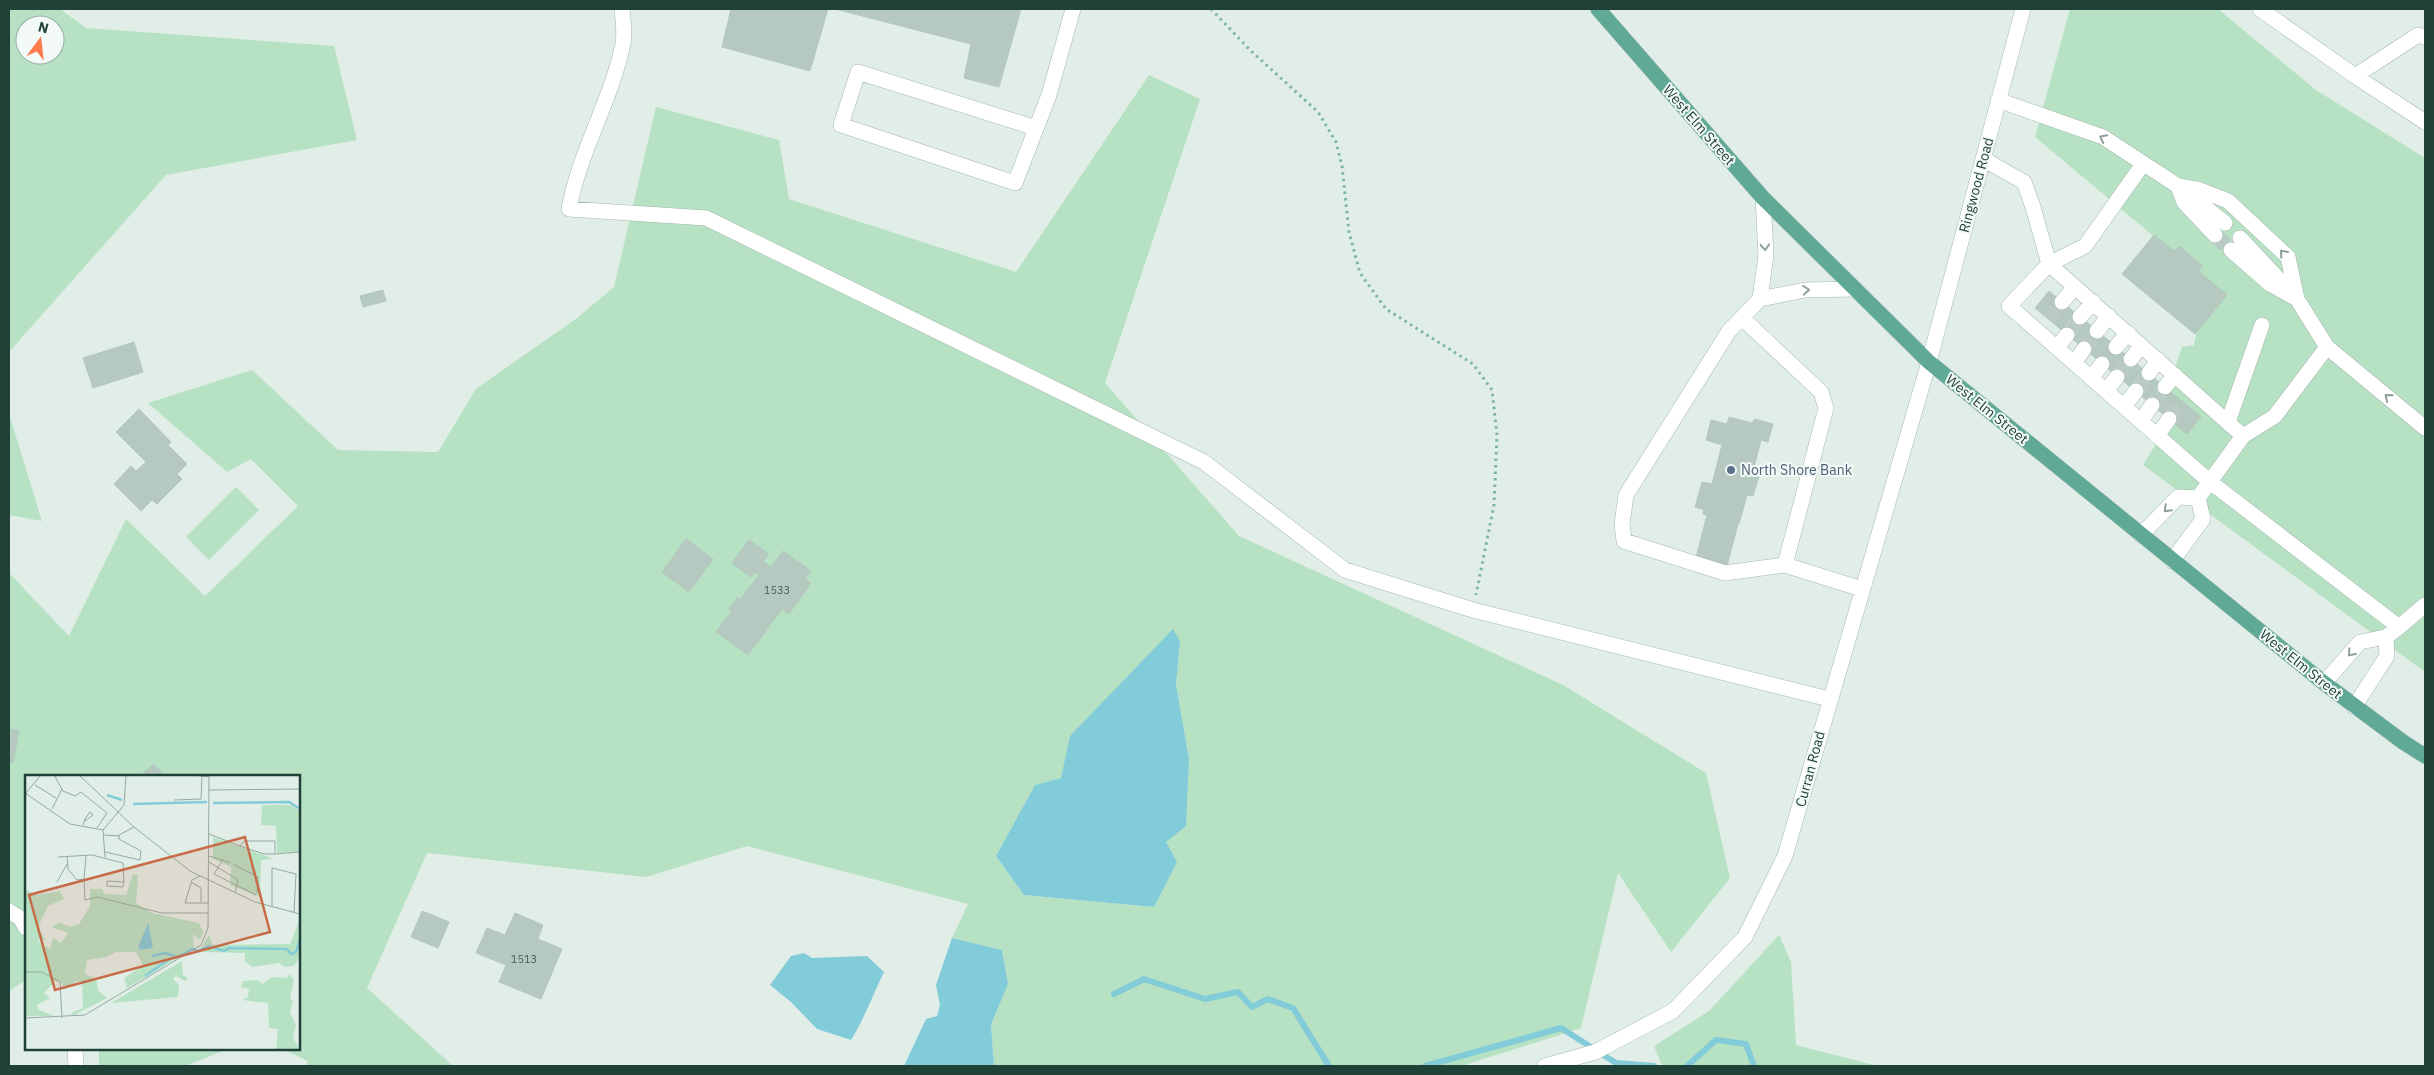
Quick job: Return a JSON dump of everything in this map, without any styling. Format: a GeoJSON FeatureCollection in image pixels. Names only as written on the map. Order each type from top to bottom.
{"type":"FeatureCollection","features":[{"type":"Feature","properties":{"kind":"main road","name":"West Elm Street"},"geometry":{"type":"LineString","coordinates":[[1598,9],[1763,198],[1929,362],[2354,707],[2425,756]]}},
{"type":"Feature","properties":{"kind":"street"},"geometry":{"type":"LineString","coordinates":[[622,9],[623,42],[608,100],[573,187],[569,209],[706,218],[1204,462],[1345,570],[1473,610],[1830,699]]}},
{"type":"Feature","properties":{"kind":"street"},"geometry":{"type":"LineString","coordinates":[[1036,128],[858,72],[841,126],[1015,183],[1049,96],[1074,9]]}},
{"type":"Feature","properties":{"kind":"street","name":"Ringwood Road"},"geometry":{"type":"LineString","coordinates":[[1929,362],[2023,9]]}},
{"type":"Feature","properties":{"kind":"street"},"geometry":{"type":"LineString","coordinates":[[2260,9],[2355,76],[2425,122]]}},
{"type":"Feature","properties":{"kind":"street"},"geometry":{"type":"LineString","coordinates":[[2355,76],[2418,35],[2425,37]]}},
{"type":"Feature","properties":{"kind":"street"},"geometry":{"type":"LineString","coordinates":[[1998,100],[2103,137],[2178,186],[2220,229]]}},
{"type":"Feature","properties":{"kind":"street"},"geometry":{"type":"LineString","coordinates":[[1983,159],[2024,182],[2034,207],[2049,264],[2175,375],[2185,394],[2228,422],[2243,436]]}},
{"type":"Feature","properties":{"kind":"street"},"geometry":{"type":"LineString","coordinates":[[2143,164],[2085,246],[2049,264],[2009,306],[2042,324],[2057,347],[2074,363],[2209,481],[2399,627]]}},
{"type":"Feature","properties":{"kind":"street"},"geometry":{"type":"LineString","coordinates":[[2178,186],[2200,190],[2228,201],[2288,257],[2297,299],[2327,347],[2425,428]]}},
{"type":"Feature","properties":{"kind":"street"},"geometry":{"type":"LineString","coordinates":[[1760,299],[1766,255],[1763,198]]}},
{"type":"Feature","properties":{"kind":"street"},"geometry":{"type":"LineString","coordinates":[[2236,244],[2270,284],[2297,299]]}},
{"type":"Feature","properties":{"kind":"street"},"geometry":{"type":"LineString","coordinates":[[2062,302],[2075,287]]}},
{"type":"Feature","properties":{"kind":"street"},"geometry":{"type":"LineString","coordinates":[[1854,289],[1805,290],[1760,299],[1729,331],[1626,495],[1622,524],[1624,541],[1725,572],[1784,565],[1862,589]]}},
{"type":"Feature","properties":{"kind":"street"},"geometry":{"type":"LineString","coordinates":[[2080,317],[2093,302]]}},
{"type":"Feature","properties":{"kind":"street"},"geometry":{"type":"LineString","coordinates":[[2097,331],[2108,316]]}},
{"type":"Feature","properties":{"kind":"street"},"geometry":{"type":"LineString","coordinates":[[1742,318],[1821,392],[1826,408],[1784,565]]}},
{"type":"Feature","properties":{"kind":"street"},"geometry":{"type":"LineString","coordinates":[[2228,422],[2262,325]]}},
{"type":"Feature","properties":{"kind":"street"},"geometry":{"type":"LineString","coordinates":[[2116,347],[2128,333]]}},
{"type":"Feature","properties":{"kind":"street"},"geometry":{"type":"LineString","coordinates":[[2057,347],[2067,335]]}},
{"type":"Feature","properties":{"kind":"street"},"geometry":{"type":"LineString","coordinates":[[2131,359],[2141,346]]}},
{"type":"Feature","properties":{"kind":"street"},"geometry":{"type":"LineString","coordinates":[[2172,561],[2203,518],[2198,498],[2209,481],[2243,436],[2275,416],[2327,347]]}},
{"type":"Feature","properties":{"kind":"street"},"geometry":{"type":"LineString","coordinates":[[2074,363],[2084,349]]}},
{"type":"Feature","properties":{"kind":"street"},"geometry":{"type":"LineString","coordinates":[[2148,373],[2158,360]]}},
{"type":"Feature","properties":{"kind":"street","name":"Curran Road"},"geometry":{"type":"LineString","coordinates":[[1545,1066],[1595,1052],[1673,1011],[1745,936],[1785,856],[1929,362]]}},
{"type":"Feature","properties":{"kind":"street"},"geometry":{"type":"LineString","coordinates":[[2092,378],[2102,364]]}},
{"type":"Feature","properties":{"kind":"street"},"geometry":{"type":"LineString","coordinates":[[2165,388],[2175,375]]}},
{"type":"Feature","properties":{"kind":"street"},"geometry":{"type":"LineString","coordinates":[[2106,391],[2117,377]]}},
{"type":"Feature","properties":{"kind":"street"},"geometry":{"type":"LineString","coordinates":[[2124,406],[2136,391]]}},
{"type":"Feature","properties":{"kind":"street"},"geometry":{"type":"LineString","coordinates":[[2140,421],[2152,405]]}},
{"type":"Feature","properties":{"kind":"street"},"geometry":{"type":"LineString","coordinates":[[2157,436],[2169,419]]}},
{"type":"Feature","properties":{"kind":"street"},"geometry":{"type":"LineString","coordinates":[[2141,535],[2178,498],[2198,498]]}},
{"type":"Feature","properties":{"kind":"street"},"geometry":{"type":"LineString","coordinates":[[2324,683],[2360,642],[2386,637],[2425,605]]}},
{"type":"Feature","properties":{"kind":"street"},"geometry":{"type":"LineString","coordinates":[[2354,707],[2387,656],[2386,637]]}},
{"type":"Feature","properties":{"kind":"street"},"geometry":{"type":"LineString","coordinates":[[9,910],[20,918],[25,926]]}},
{"type":"Feature","properties":{"kind":"street"},"geometry":{"type":"LineString","coordinates":[[75,1050],[76,1066]]}},
{"type":"Feature","properties":{"kind":"path"},"geometry":{"type":"LineString","coordinates":[[1211,9],[1250,50],[1318,112],[1336,142],[1342,166],[1349,232],[1360,273],[1386,309],[1473,364],[1492,390],[1497,435],[1494,505],[1473,610]]}},
{"type":"Feature","properties":{"kind":"green space"},"geometry":{"type":"Polygon","coordinates":[[[9,9],[60,9],[86,28],[334,46],[357,140],[166,175],[9,352],[9,9]]]}},
{"type":"Feature","properties":{"kind":"green space"},"geometry":{"type":"Polygon","coordinates":[[[2070,9],[2218,9],[2316,90],[2425,158],[2425,672],[2143,465],[2171,420],[2166,394],[2182,347],[2194,345],[2206,280],[2035,137],[2070,9]]]}},
{"type":"Feature","properties":{"kind":"green space"},"geometry":{"type":"Polygon","coordinates":[[[1149,75],[1200,99],[1105,383],[1239,536],[1563,685],[1706,773],[1730,878],[1671,952],[1618,873],[1581,1028],[1462,1066],[994,1066],[991,1026],[1008,983],[1002,950],[952,938],[968,904],[747,846],[646,877],[427,853],[367,988],[453,1066],[306,1066],[308,1061],[285,1050],[300,1050],[300,775],[25,775],[25,981],[9,991],[9,573],[69,636],[126,519],[205,596],[298,506],[251,459],[227,472],[148,403],[252,370],[338,450],[438,452],[476,389],[577,318],[614,287],[656,107],[779,140],[789,199],[1016,272],[1149,75]],[[1180,641],[1061,778],[1035,785],[996,856],[1024,895],[1154,907],[1166,842],[1189,759],[1176,684],[1180,641]]]}},
{"type":"Feature","properties":{"kind":"green space"},"geometry":{"type":"Polygon","coordinates":[[[9,414],[42,521],[9,515],[9,414]]]}},
{"type":"Feature","properties":{"kind":"green space"},"geometry":{"type":"Polygon","coordinates":[[[236,487],[259,510],[209,560],[186,537],[236,487]]]}},
{"type":"Feature","properties":{"kind":"green space"},"geometry":{"type":"Polygon","coordinates":[[[1779,935],[1791,962],[1796,1045],[1878,1066],[1662,1066],[1654,1046],[1709,1011],[1779,935]]]}},
{"type":"Feature","properties":{"kind":"green space"},"geometry":{"type":"Polygon","coordinates":[[[99,1050],[225,1050],[185,1066],[99,1066],[99,1050]]]}},
{"type":"Feature","properties":{"kind":"water"},"geometry":{"type":"Polygon","coordinates":[[[1173,629],[1180,641],[1176,684],[1189,759],[1186,826],[1166,842],[1177,862],[1154,907],[1024,895],[996,856],[1035,785],[1061,778],[1070,736],[1173,629]]]}},
{"type":"Feature","properties":{"kind":"water"},"geometry":{"type":"Polygon","coordinates":[[[952,938],[1002,950],[1008,984],[991,1025],[994,1066],[904,1066],[926,1019],[937,1016],[940,1005],[936,985],[952,938]]]}},
{"type":"Feature","properties":{"kind":"water"},"geometry":{"type":"Polygon","coordinates":[[[804,953],[812,958],[867,956],[884,972],[851,1040],[817,1029],[791,1002],[770,985],[791,956],[804,953]]]}},
{"type":"Feature","properties":{"kind":"building"},"geometry":{"type":"Polygon","coordinates":[[[731,9],[828,9],[810,71],[722,47],[731,9]]]}},
{"type":"Feature","properties":{"kind":"building"},"geometry":{"type":"Polygon","coordinates":[[[835,9],[1021,9],[999,87],[964,78],[971,44],[835,9]]]}},
{"type":"Feature","properties":{"kind":"building"},"geometry":{"type":"Polygon","coordinates":[[[2154,235],[2174,251],[2179,246],[2203,266],[2198,271],[2227,295],[2195,334],[2122,274],[2154,235]]]}},
{"type":"Feature","properties":{"kind":"building"},"geometry":{"type":"Polygon","coordinates":[[[383,290],[386,301],[363,307],[360,296],[383,290]]]}},
{"type":"Feature","properties":{"kind":"building"},"geometry":{"type":"Polygon","coordinates":[[[2049,291],[2201,417],[2187,434],[2035,308],[2049,291]]]}},
{"type":"Feature","properties":{"kind":"building"},"geometry":{"type":"Polygon","coordinates":[[[134,342],[143,372],[93,388],[83,358],[134,342]]]}},
{"type":"Feature","properties":{"kind":"building"},"geometry":{"type":"Polygon","coordinates":[[[139,409],[171,442],[168,445],[187,464],[177,474],[182,479],[157,504],[152,500],[141,511],[114,484],[131,466],[136,471],[146,462],[116,432],[139,409]]]}},
{"type":"Feature","properties":{"kind":"building"},"geometry":{"type":"Polygon","coordinates":[[[1729,417],[1752,423],[1755,419],[1773,424],[1768,442],[1761,440],[1753,471],[1760,473],[1753,496],[1747,495],[1739,524],[1703,514],[1704,510],[1695,507],[1702,482],[1712,484],[1722,445],[1706,440],[1711,420],[1727,424],[1729,417]]]}},
{"type":"Feature","properties":{"kind":"building"},"geometry":{"type":"Polygon","coordinates":[[[1707,515],[1738,524],[1727,566],[1696,558],[1707,515]]]}},
{"type":"Feature","properties":{"kind":"building"},"geometry":{"type":"Polygon","coordinates":[[[686,539],[713,559],[689,592],[662,572],[686,539]]]}},
{"type":"Feature","properties":{"kind":"building"},"geometry":{"type":"Polygon","coordinates":[[[749,540],[769,554],[763,561],[771,567],[783,551],[811,571],[805,579],[811,583],[789,614],[782,609],[748,655],[716,632],[732,611],[729,609],[737,597],[740,600],[759,575],[755,572],[751,577],[732,563],[749,540]]]}},
{"type":"Feature","properties":{"kind":"building"},"geometry":{"type":"Polygon","coordinates":[[[9,729],[19,731],[13,763],[9,762],[9,729]]]}},
{"type":"Feature","properties":{"kind":"building"},"geometry":{"type":"Polygon","coordinates":[[[154,764],[163,775],[141,775],[154,764]]]}},
{"type":"Feature","properties":{"kind":"building"},"geometry":{"type":"Polygon","coordinates":[[[422,911],[449,922],[438,948],[411,937],[422,911]]]}},
{"type":"Feature","properties":{"kind":"building"},"geometry":{"type":"Polygon","coordinates":[[[515,913],[543,925],[538,939],[562,949],[541,999],[499,982],[506,965],[476,953],[487,928],[505,935],[515,913]]]}},
{"type":"Feature","properties":{"kind":"waterway"},"geometry":{"type":"LineString","coordinates":[[1114,994],[1144,979],[1205,999],[1238,992],[1252,1007],[1268,999],[1293,1008],[1329,1066]]}},
{"type":"Feature","properties":{"kind":"waterway"},"geometry":{"type":"LineString","coordinates":[[1425,1066],[1561,1028],[1616,1063],[1654,1066]]}},
{"type":"Feature","properties":{"kind":"waterway"},"geometry":{"type":"LineString","coordinates":[[1687,1066],[1716,1040],[1746,1044],[1754,1066]]}},
{"type":"Feature","properties":{"kind":"tunnel"},"geometry":{"type":"LineString","coordinates":[[2215,235],[2231,250]]}},
{"type":"Feature","properties":{"kind":"tunnel"},"geometry":{"type":"LineString","coordinates":[[2048,319],[2062,302]]}},
{"type":"Feature","properties":{"kind":"tunnel"},"geometry":{"type":"LineString","coordinates":[[2067,335],[2080,317]]}},
{"type":"Feature","properties":{"kind":"tunnel"},"geometry":{"type":"LineString","coordinates":[[2084,349],[2097,331]]}},
{"type":"Feature","properties":{"kind":"tunnel"},"geometry":{"type":"LineString","coordinates":[[2117,377],[2131,359]]}},
{"type":"Feature","properties":{"kind":"tunnel"},"geometry":{"type":"LineString","coordinates":[[2136,391],[2149,373]]}},
{"type":"Feature","properties":{"kind":"tunnel"},"geometry":{"type":"LineString","coordinates":[[2152,405],[2165,387]]}},
{"type":"Feature","properties":{"kind":"tunnel"},"geometry":{"type":"LineString","coordinates":[[2169,419],[2181,400]]}},
{"type":"Feature","properties":{"kind":"place","name":"North Shore Bank"},"geometry":{"type":"Point","coordinates":[1731,470]}}]}
